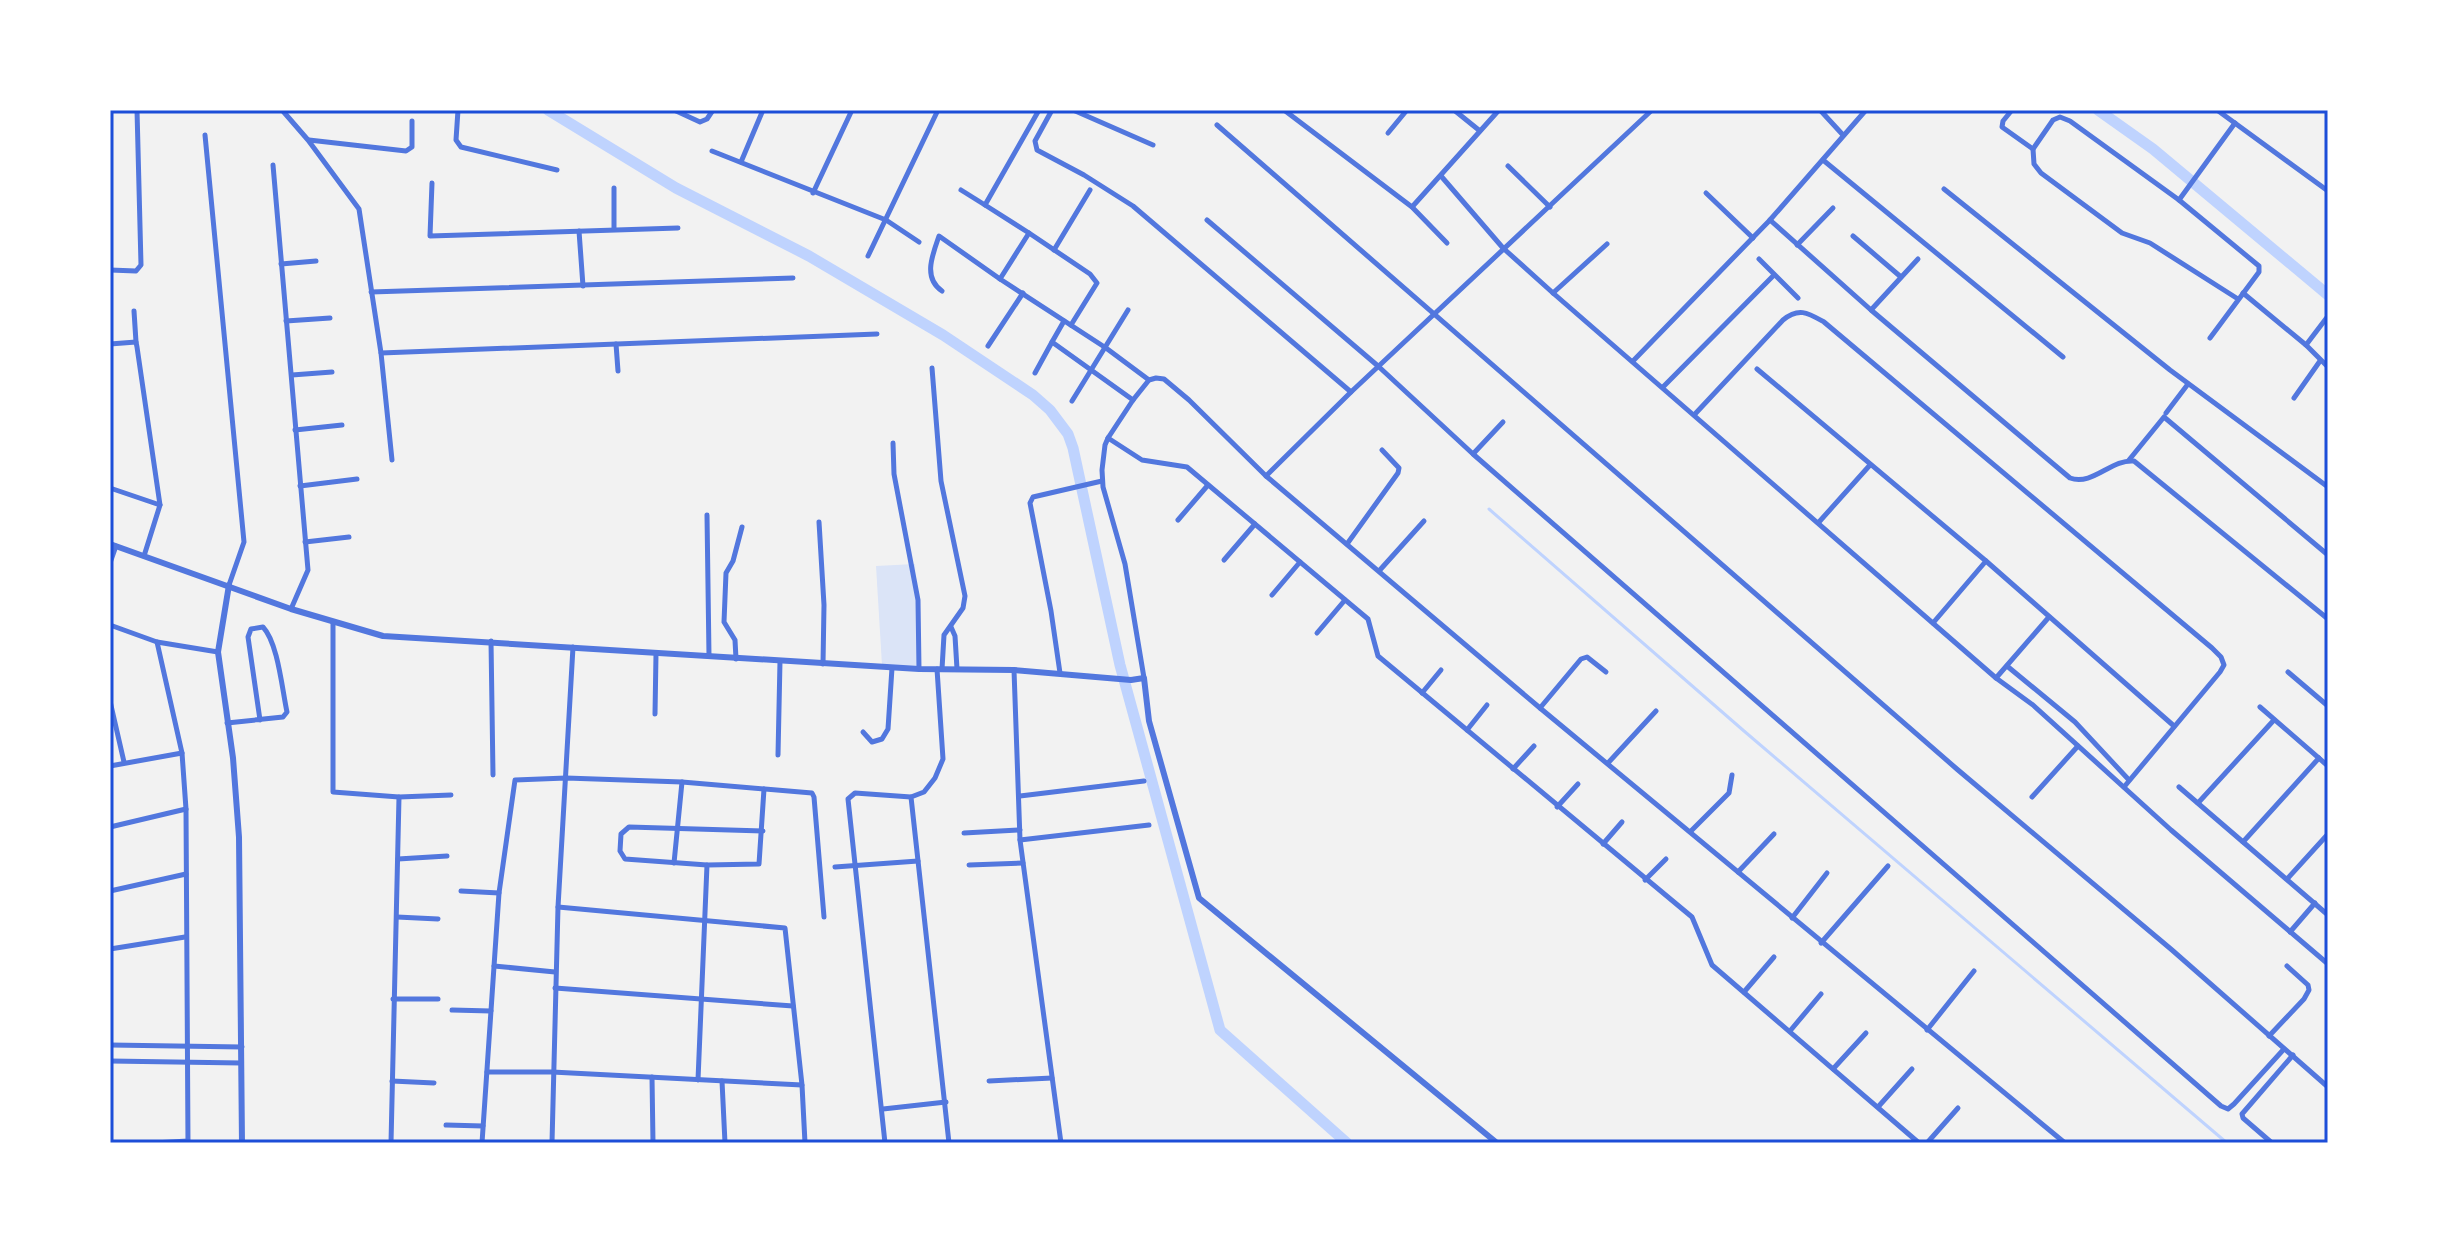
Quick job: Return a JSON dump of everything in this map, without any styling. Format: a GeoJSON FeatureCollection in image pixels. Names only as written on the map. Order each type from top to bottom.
{"type":"FeatureCollection","features":[{"type":"Feature","properties":{"kind":"street"},"geometry":{"type":"LineString","coordinates":[[110,270],[136,271],[141,265],[137,110]]}},
{"type":"Feature","properties":{"kind":"street"},"geometry":{"type":"LineString","coordinates":[[282,110],[359,209],[381,353],[392,460]]}},
{"type":"Feature","properties":{"kind":"street"},"geometry":{"type":"LineString","coordinates":[[458,110],[456,140],[461,147],[557,170]]}},
{"type":"Feature","properties":{"kind":"street"},"geometry":{"type":"LineString","coordinates":[[674,110],[700,122],[707,119],[713,110]]}},
{"type":"Feature","properties":{"kind":"street"},"geometry":{"type":"LineString","coordinates":[[741,162],[763,110]]}},
{"type":"Feature","properties":{"kind":"street"},"geometry":{"type":"LineString","coordinates":[[813,193],[852,110]]}},
{"type":"Feature","properties":{"kind":"street"},"geometry":{"type":"LineString","coordinates":[[868,256],[938,110]]}},
{"type":"Feature","properties":{"kind":"street"},"geometry":{"type":"LineString","coordinates":[[985,205],[1039,110]]}},
{"type":"Feature","properties":{"kind":"street"},"geometry":{"type":"LineString","coordinates":[[1052,110],[1035,141],[1037,150],[1133,206],[1351,392]]}},
{"type":"Feature","properties":{"kind":"street"},"geometry":{"type":"LineString","coordinates":[[1073,110],[1153,145]]}},
{"type":"Feature","properties":{"kind":"street"},"geometry":{"type":"LineString","coordinates":[[1284,110],[1412,207],[1447,243]]}},
{"type":"Feature","properties":{"kind":"street"},"geometry":{"type":"LineString","coordinates":[[1388,133],[1407,110]]}},
{"type":"Feature","properties":{"kind":"street"},"geometry":{"type":"LineString","coordinates":[[1454,110],[1480,131]]}},
{"type":"Feature","properties":{"kind":"street"},"geometry":{"type":"LineString","coordinates":[[1412,207],[1499,110]]}},
{"type":"Feature","properties":{"kind":"street"},"geometry":{"type":"LineString","coordinates":[[1266,476],[1378,366],[1652,110]]}},
{"type":"Feature","properties":{"kind":"street"},"geometry":{"type":"LineString","coordinates":[[1820,110],[1843,135]]}},
{"type":"Feature","properties":{"kind":"street"},"geometry":{"type":"LineString","coordinates":[[1633,361],[1770,220],[1866,110]]}},
{"type":"Feature","properties":{"kind":"street"},"geometry":{"type":"LineString","coordinates":[[2012,110],[2002,127],[2033,149]]}},
{"type":"Feature","properties":{"kind":"street"},"geometry":{"type":"LineString","coordinates":[[2217,110],[2328,191]]}},
{"type":"Feature","properties":{"kind":"street"},"geometry":{"type":"LineString","coordinates":[[2210,338],[2259,272],[2259,266],[2179,200],[2060,117],[2053,120],[2033,149],[2034,164],[2041,173],[2122,233],[2150,243],[2238,299]]}},
{"type":"Feature","properties":{"kind":"street"},"geometry":{"type":"LineString","coordinates":[[308,140],[406,151],[412,147],[412,121]]}},
{"type":"Feature","properties":{"kind":"street"},"geometry":{"type":"LineString","coordinates":[[2179,200],[2235,123]]}},
{"type":"Feature","properties":{"kind":"street"},"geometry":{"type":"LineString","coordinates":[[1217,125],[2327,1083]]}},
{"type":"Feature","properties":{"kind":"street"},"geometry":{"type":"LineString","coordinates":[[205,135],[244,542],[229,585],[218,652],[233,758],[239,837],[242,1143]]}},
{"type":"Feature","properties":{"kind":"street"},"geometry":{"type":"LineString","coordinates":[[712,151],[886,220],[919,242]]}},
{"type":"Feature","properties":{"kind":"street"},"geometry":{"type":"LineString","coordinates":[[1823,160],[2063,357]]}},
{"type":"Feature","properties":{"kind":"street"},"geometry":{"type":"LineString","coordinates":[[273,165],[308,570],[291,609]]}},
{"type":"Feature","properties":{"kind":"street"},"geometry":{"type":"LineString","coordinates":[[1508,166],[1550,207]]}},
{"type":"Feature","properties":{"kind":"street"},"geometry":{"type":"LineString","coordinates":[[1441,176],[1503,248],[1553,293],[1996,678],[2033,705],[2328,964]]}},
{"type":"Feature","properties":{"kind":"street"},"geometry":{"type":"LineString","coordinates":[[432,183],[430,236],[678,228]]}},
{"type":"Feature","properties":{"kind":"street"},"geometry":{"type":"LineString","coordinates":[[614,188],[614,229]]}},
{"type":"Feature","properties":{"kind":"street"},"geometry":{"type":"LineString","coordinates":[[1944,189],[2188,384],[2328,487]]}},
{"type":"Feature","properties":{"kind":"street"},"geometry":{"type":"LineString","coordinates":[[961,190],[1090,274],[1097,283],[1071,325]]}},
{"type":"Feature","properties":{"kind":"street"},"geometry":{"type":"LineString","coordinates":[[1054,250],[1090,190]]}},
{"type":"Feature","properties":{"kind":"street"},"geometry":{"type":"LineString","coordinates":[[1706,193],[1753,238]]}},
{"type":"Feature","properties":{"kind":"street"},"geometry":{"type":"LineString","coordinates":[[1797,245],[1833,208]]}},
{"type":"Feature","properties":{"kind":"street"},"geometry":{"type":"LineString","coordinates":[[1207,220],[1378,366],[1473,454],[2221,1106],[2228,1109],[2234,1104],[2284,1049]]}},
{"type":"Feature","properties":{"kind":"street"},"geometry":{"type":"LineString","coordinates":[[1770,220],[2070,478],[2077,480],[2096,475],[2129,460],[2164,417],[2328,555]]}},
{"type":"Feature","properties":{"kind":"street"},"geometry":{"type":"LineString","coordinates":[[579,231],[583,286]]}},
{"type":"Feature","properties":{"kind":"street"},"geometry":{"type":"LineString","coordinates":[[1000,279],[1029,233]]}},
{"type":"Feature","properties":{"kind":"street"},"geometry":{"type":"LineString","coordinates":[[942,291],[933,285],[930,277],[939,236],[1149,380],[1164,379],[1266,476],[1821,943],[2065,1143]]}},
{"type":"Feature","properties":{"kind":"street"},"geometry":{"type":"LineString","coordinates":[[1853,236],[1901,277]]}},
{"type":"Feature","properties":{"kind":"street"},"geometry":{"type":"LineString","coordinates":[[1553,293],[1607,244]]}},
{"type":"Feature","properties":{"kind":"street"},"geometry":{"type":"LineString","coordinates":[[1759,259],[1798,298]]}},
{"type":"Feature","properties":{"kind":"street"},"geometry":{"type":"LineString","coordinates":[[1871,310],[1918,259]]}},
{"type":"Feature","properties":{"kind":"street"},"geometry":{"type":"LineString","coordinates":[[281,264],[316,261]]}},
{"type":"Feature","properties":{"kind":"street"},"geometry":{"type":"LineString","coordinates":[[1663,387],[1774,275]]}},
{"type":"Feature","properties":{"kind":"street"},"geometry":{"type":"LineString","coordinates":[[371,292],[793,278]]}},
{"type":"Feature","properties":{"kind":"street"},"geometry":{"type":"LineString","coordinates":[[988,346],[1023,293]]}},
{"type":"Feature","properties":{"kind":"street"},"geometry":{"type":"LineString","coordinates":[[2243,293],[2328,367]]}},
{"type":"Feature","properties":{"kind":"street"},"geometry":{"type":"LineString","coordinates":[[1072,401],[1128,310]]}},
{"type":"Feature","properties":{"kind":"street"},"geometry":{"type":"LineString","coordinates":[[134,311],[160,505],[144,556]]}},
{"type":"Feature","properties":{"kind":"street"},"geometry":{"type":"LineString","coordinates":[[1695,414],[1788,316],[1804,311],[1824,322],[2221,657],[2224,665],[2220,672],[2124,787]]}},
{"type":"Feature","properties":{"kind":"street"},"geometry":{"type":"LineString","coordinates":[[2306,345],[2328,316]]}},
{"type":"Feature","properties":{"kind":"street"},"geometry":{"type":"LineString","coordinates":[[286,321],[330,318]]}},
{"type":"Feature","properties":{"kind":"street"},"geometry":{"type":"LineString","coordinates":[[1035,373],[1064,321]]}},
{"type":"Feature","properties":{"kind":"street"},"geometry":{"type":"LineString","coordinates":[[381,353],[877,334]]}},
{"type":"Feature","properties":{"kind":"street"},"geometry":{"type":"LineString","coordinates":[[110,344],[136,342]]}},
{"type":"Feature","properties":{"kind":"street"},"geometry":{"type":"LineString","coordinates":[[1052,342],[1133,400]]}},
{"type":"Feature","properties":{"kind":"street"},"geometry":{"type":"LineString","coordinates":[[616,344],[618,371]]}},
{"type":"Feature","properties":{"kind":"street"},"geometry":{"type":"LineString","coordinates":[[2294,398],[2320,361]]}},
{"type":"Feature","properties":{"kind":"street"},"geometry":{"type":"LineString","coordinates":[[885,1143],[848,799],[855,793],[911,797],[924,792],[935,778],[943,759],[939,669],[944,635],[963,608],[965,596],[941,481],[932,368]]}},
{"type":"Feature","properties":{"kind":"street"},"geometry":{"type":"LineString","coordinates":[[1757,369],[1986,561],[2174,726]]}},
{"type":"Feature","properties":{"kind":"street"},"geometry":{"type":"LineString","coordinates":[[292,375],[332,372]]}},
{"type":"Feature","properties":{"kind":"street"},"geometry":{"type":"LineString","coordinates":[[1149,380],[1108,438],[1103,481],[1125,564],[1149,721],[1199,898],[1497,1143]]}},
{"type":"Feature","properties":{"kind":"street"},"geometry":{"type":"LineString","coordinates":[[2166,413],[2188,384]]}},
{"type":"Feature","properties":{"kind":"street"},"geometry":{"type":"LineString","coordinates":[[1473,454],[1503,422]]}},
{"type":"Feature","properties":{"kind":"street"},"geometry":{"type":"LineString","coordinates":[[295,430],[342,425]]}},
{"type":"Feature","properties":{"kind":"street"},"geometry":{"type":"LineString","coordinates":[[1108,438],[1142,460],[1187,467],[1368,619],[1378,656],[1692,917],[1712,965],[1919,1143]]}},
{"type":"Feature","properties":{"kind":"street"},"geometry":{"type":"LineString","coordinates":[[893,443],[894,474],[918,600],[919,669]]}},
{"type":"Feature","properties":{"kind":"street"},"geometry":{"type":"LineString","coordinates":[[1347,544],[1398,473],[1399,468],[1382,450]]}},
{"type":"Feature","properties":{"kind":"street"},"geometry":{"type":"LineString","coordinates":[[2129,460],[2328,619]]}},
{"type":"Feature","properties":{"kind":"street"},"geometry":{"type":"LineString","coordinates":[[1819,522],[1870,465]]}},
{"type":"Feature","properties":{"kind":"street"},"geometry":{"type":"LineString","coordinates":[[300,486],[357,479]]}},
{"type":"Feature","properties":{"kind":"street"},"geometry":{"type":"LineString","coordinates":[[1060,673],[1030,503],[1033,497],[1103,481]]}},
{"type":"Feature","properties":{"kind":"street"},"geometry":{"type":"LineString","coordinates":[[1178,520],[1208,485]]}},
{"type":"Feature","properties":{"kind":"street"},"geometry":{"type":"LineString","coordinates":[[110,488],[160,505]]}},
{"type":"Feature","properties":{"kind":"street"},"geometry":{"type":"LineString","coordinates":[[707,515],[709,657]]}},
{"type":"Feature","properties":{"kind":"street"},"geometry":{"type":"LineString","coordinates":[[1379,571],[1424,521]]}},
{"type":"Feature","properties":{"kind":"street"},"geometry":{"type":"LineString","coordinates":[[819,522],[824,605],[823,664]]}},
{"type":"Feature","properties":{"kind":"street"},"geometry":{"type":"LineString","coordinates":[[1224,560],[1255,524]]}},
{"type":"Feature","properties":{"kind":"street"},"geometry":{"type":"LineString","coordinates":[[736,659],[735,640],[724,622],[725,585],[726,573],[733,561],[742,527]]}},
{"type":"Feature","properties":{"kind":"street"},"geometry":{"type":"LineString","coordinates":[[305,542],[349,537]]}},
{"type":"Feature","properties":{"kind":"street"},"geometry":{"type":"LineString","coordinates":[[110,563],[113,545],[291,609],[383,636],[892,668],[1014,670],[1131,680],[1144,678]]}},
{"type":"Feature","properties":{"kind":"street"},"geometry":{"type":"LineString","coordinates":[[1933,623],[1986,561]]}},
{"type":"Feature","properties":{"kind":"street"},"geometry":{"type":"LineString","coordinates":[[1272,595],[1300,562]]}},
{"type":"Feature","properties":{"kind":"street"},"geometry":{"type":"LineString","coordinates":[[1317,633],[1345,600]]}},
{"type":"Feature","properties":{"kind":"street"},"geometry":{"type":"LineString","coordinates":[[1996,678],[2049,617]]}},
{"type":"Feature","properties":{"kind":"street"},"geometry":{"type":"LineString","coordinates":[[333,623],[332,790],[335,794],[399,797],[451,795]]}},
{"type":"Feature","properties":{"kind":"street"},"geometry":{"type":"LineString","coordinates":[[110,625],[157,642],[218,652]]}},
{"type":"Feature","properties":{"kind":"street"},"geometry":{"type":"LineString","coordinates":[[227,723],[260,720],[283,717],[287,712],[273,646],[263,627],[251,629],[248,637],[260,720]]}},
{"type":"Feature","properties":{"kind":"street"},"geometry":{"type":"LineString","coordinates":[[951,627],[955,636],[957,669]]}},
{"type":"Feature","properties":{"kind":"street"},"geometry":{"type":"LineString","coordinates":[[491,641],[493,775]]}},
{"type":"Feature","properties":{"kind":"street"},"geometry":{"type":"LineString","coordinates":[[154,1143],[188,1142],[186,809],[182,753],[157,642]]}},
{"type":"Feature","properties":{"kind":"street"},"geometry":{"type":"LineString","coordinates":[[554,1143],[552,1072],[555,972],[573,647]]}},
{"type":"Feature","properties":{"kind":"street"},"geometry":{"type":"LineString","coordinates":[[655,714],[656,654]]}},
{"type":"Feature","properties":{"kind":"street"},"geometry":{"type":"LineString","coordinates":[[1540,708],[1581,659],[1587,657],[1606,672]]}},
{"type":"Feature","properties":{"kind":"street"},"geometry":{"type":"LineString","coordinates":[[778,755],[780,661]]}},
{"type":"Feature","properties":{"kind":"street"},"geometry":{"type":"LineString","coordinates":[[2007,666],[2075,722],[2129,780]]}},
{"type":"Feature","properties":{"kind":"street"},"geometry":{"type":"LineString","coordinates":[[863,732],[872,742],[882,739],[888,729],[892,668]]}},
{"type":"Feature","properties":{"kind":"street"},"geometry":{"type":"LineString","coordinates":[[1014,670],[1020,840],[1061,1143]]}},
{"type":"Feature","properties":{"kind":"street"},"geometry":{"type":"LineString","coordinates":[[1422,693],[1441,670]]}},
{"type":"Feature","properties":{"kind":"street"},"geometry":{"type":"LineString","coordinates":[[2288,672],[2328,706]]}},
{"type":"Feature","properties":{"kind":"street"},"geometry":{"type":"LineString","coordinates":[[110,701],[124,762]]}},
{"type":"Feature","properties":{"kind":"street"},"geometry":{"type":"LineString","coordinates":[[1467,730],[1487,705]]}},
{"type":"Feature","properties":{"kind":"street"},"geometry":{"type":"LineString","coordinates":[[2260,707],[2328,766]]}},
{"type":"Feature","properties":{"kind":"street"},"geometry":{"type":"LineString","coordinates":[[1608,763],[1656,711]]}},
{"type":"Feature","properties":{"kind":"street"},"geometry":{"type":"LineString","coordinates":[[2198,803],[2274,720]]}},
{"type":"Feature","properties":{"kind":"street"},"geometry":{"type":"LineString","coordinates":[[1513,769],[1534,746]]}},
{"type":"Feature","properties":{"kind":"street"},"geometry":{"type":"LineString","coordinates":[[2032,797],[2078,746]]}},
{"type":"Feature","properties":{"kind":"street"},"geometry":{"type":"LineString","coordinates":[[110,766],[182,753]]}},
{"type":"Feature","properties":{"kind":"street"},"geometry":{"type":"LineString","coordinates":[[2243,842],[2319,758]]}},
{"type":"Feature","properties":{"kind":"street"},"geometry":{"type":"LineString","coordinates":[[1691,831],[1729,793],[1732,775]]}},
{"type":"Feature","properties":{"kind":"street"},"geometry":{"type":"LineString","coordinates":[[482,1143],[499,893],[513,784],[519,778],[682,782],[808,791],[814,797],[824,917]]}},
{"type":"Feature","properties":{"kind":"street"},"geometry":{"type":"LineString","coordinates":[[1020,796],[1144,781]]}},
{"type":"Feature","properties":{"kind":"street"},"geometry":{"type":"LineString","coordinates":[[674,863],[682,782]]}},
{"type":"Feature","properties":{"kind":"street"},"geometry":{"type":"LineString","coordinates":[[1557,807],[1578,784]]}},
{"type":"Feature","properties":{"kind":"street"},"geometry":{"type":"LineString","coordinates":[[2179,787],[2328,915]]}},
{"type":"Feature","properties":{"kind":"street"},"geometry":{"type":"LineString","coordinates":[[763,831],[629,827],[621,834],[620,851],[625,859],[757,866],[761,861],[763,831],[764,789]]}},
{"type":"Feature","properties":{"kind":"street"},"geometry":{"type":"LineString","coordinates":[[391,1143],[399,797]]}},
{"type":"Feature","properties":{"kind":"street"},"geometry":{"type":"LineString","coordinates":[[911,797],[949,1143]]}},
{"type":"Feature","properties":{"kind":"street"},"geometry":{"type":"LineString","coordinates":[[110,827],[186,809]]}},
{"type":"Feature","properties":{"kind":"street"},"geometry":{"type":"LineString","coordinates":[[1603,844],[1622,822]]}},
{"type":"Feature","properties":{"kind":"street"},"geometry":{"type":"LineString","coordinates":[[1020,840],[1149,825]]}},
{"type":"Feature","properties":{"kind":"street"},"geometry":{"type":"LineString","coordinates":[[964,833],[1020,830]]}},
{"type":"Feature","properties":{"kind":"street"},"geometry":{"type":"LineString","coordinates":[[1738,872],[1774,834]]}},
{"type":"Feature","properties":{"kind":"street"},"geometry":{"type":"LineString","coordinates":[[2287,879],[2328,834]]}},
{"type":"Feature","properties":{"kind":"street"},"geometry":{"type":"LineString","coordinates":[[398,859],[447,856]]}},
{"type":"Feature","properties":{"kind":"street"},"geometry":{"type":"LineString","coordinates":[[1645,880],[1666,859]]}},
{"type":"Feature","properties":{"kind":"street"},"geometry":{"type":"LineString","coordinates":[[835,867],[918,861]]}},
{"type":"Feature","properties":{"kind":"street"},"geometry":{"type":"LineString","coordinates":[[969,865],[1023,863]]}},
{"type":"Feature","properties":{"kind":"street"},"geometry":{"type":"LineString","coordinates":[[698,1080],[707,865]]}},
{"type":"Feature","properties":{"kind":"street"},"geometry":{"type":"LineString","coordinates":[[1821,943],[1888,866]]}},
{"type":"Feature","properties":{"kind":"street"},"geometry":{"type":"LineString","coordinates":[[1792,918],[1827,873]]}},
{"type":"Feature","properties":{"kind":"street"},"geometry":{"type":"LineString","coordinates":[[110,891],[186,874]]}},
{"type":"Feature","properties":{"kind":"street"},"geometry":{"type":"LineString","coordinates":[[461,891],[499,893]]}},
{"type":"Feature","properties":{"kind":"street"},"geometry":{"type":"LineString","coordinates":[[2290,932],[2315,903]]}},
{"type":"Feature","properties":{"kind":"street"},"geometry":{"type":"LineString","coordinates":[[558,907],[785,928],[805,1143]]}},
{"type":"Feature","properties":{"kind":"street"},"geometry":{"type":"LineString","coordinates":[[397,917],[438,919]]}},
{"type":"Feature","properties":{"kind":"street"},"geometry":{"type":"LineString","coordinates":[[110,949],[185,937]]}},
{"type":"Feature","properties":{"kind":"street"},"geometry":{"type":"LineString","coordinates":[[1744,992],[1774,957]]}},
{"type":"Feature","properties":{"kind":"street"},"geometry":{"type":"LineString","coordinates":[[494,966],[555,972]]}},
{"type":"Feature","properties":{"kind":"street"},"geometry":{"type":"LineString","coordinates":[[2269,1036],[2309,990],[2308,985],[2287,966]]}},
{"type":"Feature","properties":{"kind":"street"},"geometry":{"type":"LineString","coordinates":[[1927,1030],[1974,971]]}},
{"type":"Feature","properties":{"kind":"street"},"geometry":{"type":"LineString","coordinates":[[555,988],[793,1006]]}},
{"type":"Feature","properties":{"kind":"street"},"geometry":{"type":"LineString","coordinates":[[1790,1031],[1821,994]]}},
{"type":"Feature","properties":{"kind":"street"},"geometry":{"type":"LineString","coordinates":[[393,999],[438,999]]}},
{"type":"Feature","properties":{"kind":"street"},"geometry":{"type":"LineString","coordinates":[[452,1010],[491,1011]]}},
{"type":"Feature","properties":{"kind":"street"},"geometry":{"type":"LineString","coordinates":[[1833,1069],[1866,1033]]}},
{"type":"Feature","properties":{"kind":"street"},"geometry":{"type":"LineString","coordinates":[[110,1045],[242,1047]]}},
{"type":"Feature","properties":{"kind":"street"},"geometry":{"type":"LineString","coordinates":[[2272,1143],[2242,1114],[2293,1055]]}},
{"type":"Feature","properties":{"kind":"street"},"geometry":{"type":"LineString","coordinates":[[110,1061],[241,1063]]}},
{"type":"Feature","properties":{"kind":"street"},"geometry":{"type":"LineString","coordinates":[[1878,1107],[1912,1069]]}},
{"type":"Feature","properties":{"kind":"street"},"geometry":{"type":"LineString","coordinates":[[487,1072],[552,1072],[802,1085]]}},
{"type":"Feature","properties":{"kind":"street"},"geometry":{"type":"LineString","coordinates":[[652,1077],[653,1143]]}},
{"type":"Feature","properties":{"kind":"street"},"geometry":{"type":"LineString","coordinates":[[989,1081],[1052,1078]]}},
{"type":"Feature","properties":{"kind":"street"},"geometry":{"type":"LineString","coordinates":[[392,1081],[434,1083]]}},
{"type":"Feature","properties":{"kind":"street"},"geometry":{"type":"LineString","coordinates":[[722,1081],[725,1143]]}},
{"type":"Feature","properties":{"kind":"street"},"geometry":{"type":"LineString","coordinates":[[883,1109],[946,1102]]}},
{"type":"Feature","properties":{"kind":"street"},"geometry":{"type":"LineString","coordinates":[[1927,1143],[1958,1108]]}},
{"type":"Feature","properties":{"kind":"street"},"geometry":{"type":"LineString","coordinates":[[446,1125],[483,1126]]}},
{"type":"Feature","properties":{"kind":"shaded area"},"geometry":{"type":"Polygon","coordinates":[[[915,564],[919,669],[882,665],[876,566],[915,564]]]}},
{"type":"Feature","properties":{"kind":"waterway"},"geometry":{"type":"LineString","coordinates":[[548,110],[676,188],[809,256],[943,335],[1033,395],[1050,410],[1068,434],[1073,448],[1120,665],[1220,1030],[1347,1143]]}},
{"type":"Feature","properties":{"kind":"waterway"},"geometry":{"type":"LineString","coordinates":[[2098,110],[2153,149],[2328,295]]}},
{"type":"Feature","properties":{"kind":"waterway"},"geometry":{"type":"LineString","coordinates":[[1489,509],[2227,1143]]}}]}
